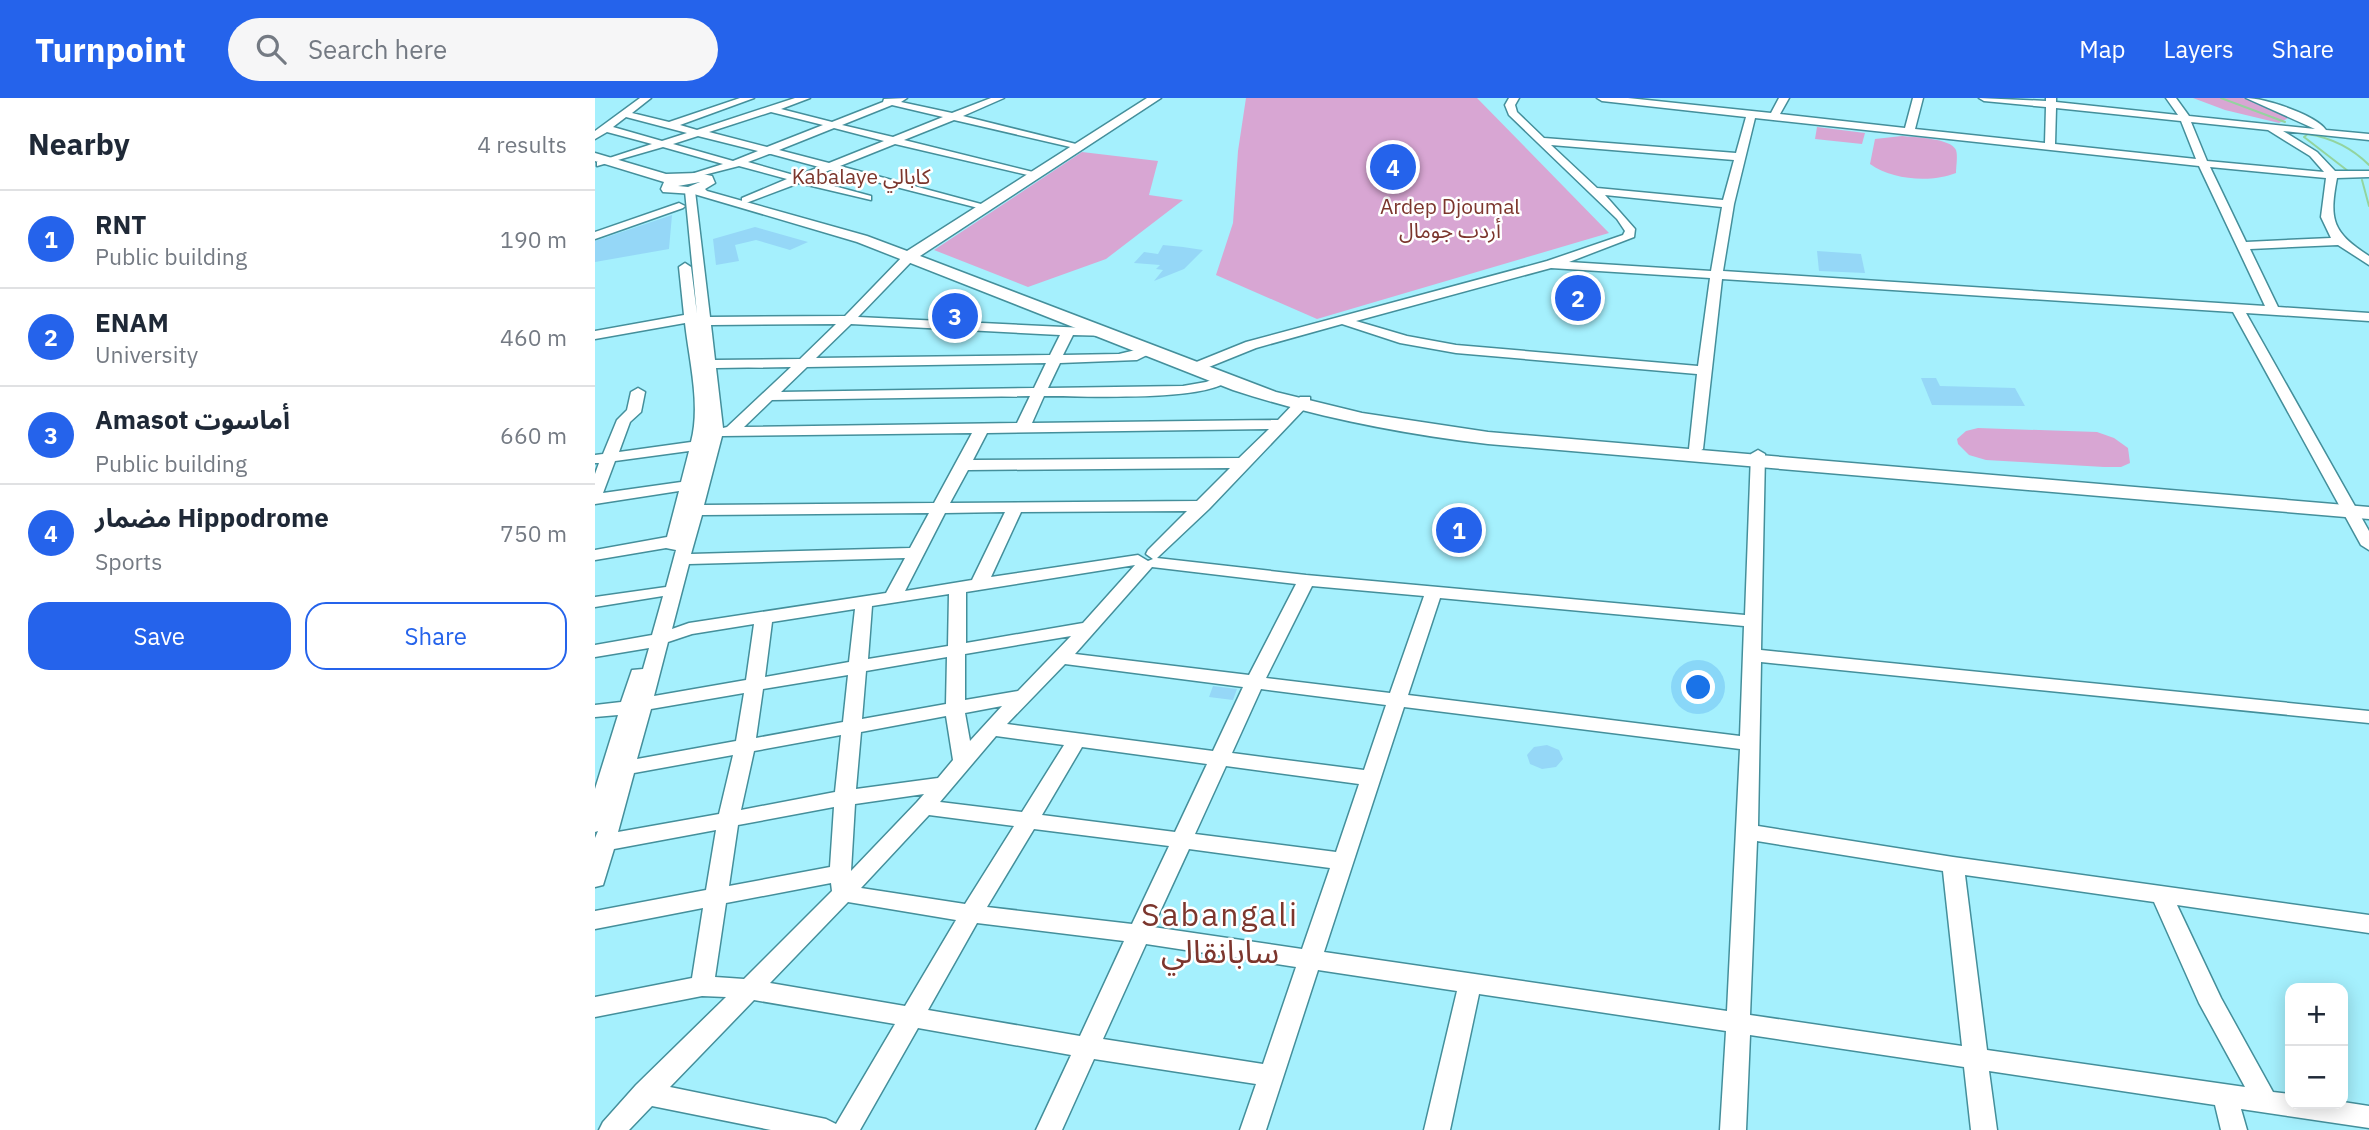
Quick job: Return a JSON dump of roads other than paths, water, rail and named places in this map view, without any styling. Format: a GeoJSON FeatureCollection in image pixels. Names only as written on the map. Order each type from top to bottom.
{"type":"FeatureCollection","features":[{"type":"Feature","properties":{"kind":"main road"},"geometry":{"type":"LineString","coordinates":[[606,165],[862,239],[917,251],[1155,98]]}},
{"type":"Feature","properties":{"kind":"main road"},"geometry":{"type":"LineString","coordinates":[[606,165],[746,200],[917,251],[1004,291],[1148,351],[1198,366],[1222,380],[1371,423],[1696,449],[1758,458]]}},
{"type":"Feature","properties":{"kind":"main road"},"geometry":{"type":"LineString","coordinates":[[1004,291],[1302,403]]}},
{"type":"Feature","properties":{"kind":"main road"},"geometry":{"type":"LineString","coordinates":[[1420,427],[1758,458],[2347,507],[2369,506]]}},
{"type":"Feature","properties":{"kind":"main road"},"geometry":{"type":"LineString","coordinates":[[2347,507],[2369,513]]}},
{"type":"Feature","properties":{"kind":"street"},"geometry":{"type":"LineString","coordinates":[[598,134],[646,98]]}},
{"type":"Feature","properties":{"kind":"street"},"geometry":{"type":"LineString","coordinates":[[724,98],[744,100],[836,126],[1036,174]]}},
{"type":"Feature","properties":{"kind":"street"},"geometry":{"type":"LineString","coordinates":[[606,165],[804,98]]}},
{"type":"Feature","properties":{"kind":"street"},"geometry":{"type":"LineString","coordinates":[[873,98],[897,101],[1079,146]]}},
{"type":"Feature","properties":{"kind":"street"},"geometry":{"type":"LineString","coordinates":[[595,236],[688,187],[739,164],[897,101],[911,98]]}},
{"type":"Feature","properties":{"kind":"street"},"geometry":{"type":"LineString","coordinates":[[746,200],[999,98]]}},
{"type":"Feature","properties":{"kind":"street"},"geometry":{"type":"LineString","coordinates":[[1198,366],[1251,345],[1551,264],[1616,243],[1631,234],[1621,217],[1512,113],[1510,105],[1514,98]]}},
{"type":"Feature","properties":{"kind":"street"},"geometry":{"type":"LineString","coordinates":[[1602,98],[1648,100],[1751,115],[2203,164],[2332,176],[2369,174]]}},
{"type":"Feature","properties":{"kind":"street"},"geometry":{"type":"LineString","coordinates":[[1774,117],[1784,98]]}},
{"type":"Feature","properties":{"kind":"street"},"geometry":{"type":"LineString","coordinates":[[1909,132],[1918,98]]}},
{"type":"Feature","properties":{"kind":"street"},"geometry":{"type":"LineString","coordinates":[[1984,98],[2051,102]]}},
{"type":"Feature","properties":{"kind":"street"},"geometry":{"type":"LineString","coordinates":[[2003,98],[2369,135]]}},
{"type":"Feature","properties":{"kind":"street"},"geometry":{"type":"LineString","coordinates":[[2171,98],[2185,117],[2203,164],[2273,310]]}},
{"type":"Feature","properties":{"kind":"street"},"geometry":{"type":"LineString","coordinates":[[2251,98],[2315,123],[2323,130]]}},
{"type":"Feature","properties":{"kind":"street"},"geometry":{"type":"LineString","coordinates":[[637,136],[744,100]]}},
{"type":"Feature","properties":{"kind":"street"},"geometry":{"type":"LineString","coordinates":[[2050,146],[2051,102]]}},
{"type":"Feature","properties":{"kind":"street"},"geometry":{"type":"LineString","coordinates":[[625,114],[986,207]]}},
{"type":"Feature","properties":{"kind":"street"},"geometry":{"type":"LineString","coordinates":[[1696,449],[1728,204],[1751,115]]}},
{"type":"Feature","properties":{"kind":"street"},"geometry":{"type":"LineString","coordinates":[[2264,125],[2369,135]]}},
{"type":"Feature","properties":{"kind":"street"},"geometry":{"type":"LineString","coordinates":[[2264,125],[2305,148],[2327,167],[2332,176],[2324,211],[2332,232],[2340,241],[2369,261]]}},
{"type":"Feature","properties":{"kind":"street"},"geometry":{"type":"LineString","coordinates":[[598,134],[637,136],[867,198]]}},
{"type":"Feature","properties":{"kind":"street"},"geometry":{"type":"LineString","coordinates":[[2344,134],[2365,149]]}},
{"type":"Feature","properties":{"kind":"street"},"geometry":{"type":"LineString","coordinates":[[1544,141],[1741,157]]}},
{"type":"Feature","properties":{"kind":"street"},"geometry":{"type":"LineString","coordinates":[[655,640],[662,591],[699,445],[697,272],[688,187]]}},
{"type":"Feature","properties":{"kind":"street"},"geometry":{"type":"LineString","coordinates":[[1593,191],[1728,204]]}},
{"type":"Feature","properties":{"kind":"street"},"geometry":{"type":"LineString","coordinates":[[2244,246],[2340,241]]}},
{"type":"Feature","properties":{"kind":"street"},"geometry":{"type":"LineString","coordinates":[[723,432],[768,397],[917,251]]}},
{"type":"Feature","properties":{"kind":"street"},"geometry":{"type":"LineString","coordinates":[[1551,264],[2369,317]]}},
{"type":"Feature","properties":{"kind":"street"},"geometry":{"type":"LineString","coordinates":[[2237,308],[2369,545]]}},
{"type":"Feature","properties":{"kind":"street"},"geometry":{"type":"LineString","coordinates":[[595,879],[599,834],[610,770],[636,705],[723,432],[710,364],[696,320]]}},
{"type":"Feature","properties":{"kind":"street"},"geometry":{"type":"LineString","coordinates":[[595,335],[696,320],[848,320],[1106,333]]}},
{"type":"Feature","properties":{"kind":"street"},"geometry":{"type":"LineString","coordinates":[[1341,320],[1405,340],[1456,349],[1704,372]]}},
{"type":"Feature","properties":{"kind":"street"},"geometry":{"type":"LineString","coordinates":[[1022,428],[1068,331]]}},
{"type":"Feature","properties":{"kind":"street"},"geometry":{"type":"LineString","coordinates":[[710,364],[1128,358],[1148,351]]}},
{"type":"Feature","properties":{"kind":"street"},"geometry":{"type":"LineString","coordinates":[[768,397],[1190,389],[1222,380]]}},
{"type":"Feature","properties":{"kind":"street"},"geometry":{"type":"LineString","coordinates":[[638,392],[634,412],[624,420],[602,458],[595,496],[689,485]]}},
{"type":"Feature","properties":{"kind":"street"},"geometry":{"type":"LineString","coordinates":[[612,1130],[748,989],[841,883],[924,807],[991,729],[1090,627],[1148,560],[1302,403]]}},
{"type":"Feature","properties":{"kind":"street"},"geometry":{"type":"LineString","coordinates":[[723,432],[1281,424]]}},
{"type":"Feature","properties":{"kind":"street"},"geometry":{"type":"LineString","coordinates":[[893,597],[982,428]]}},
{"type":"Feature","properties":{"kind":"street"},"geometry":{"type":"LineString","coordinates":[[602,458],[699,445]]}},
{"type":"Feature","properties":{"kind":"street"},"geometry":{"type":"LineString","coordinates":[[1733,1130],[1747,832],[1758,458]]}},
{"type":"Feature","properties":{"kind":"street"},"geometry":{"type":"LineString","coordinates":[[962,465],[1244,463]]}},
{"type":"Feature","properties":{"kind":"street"},"geometry":{"type":"LineString","coordinates":[[696,510],[1203,506]]}},
{"type":"Feature","properties":{"kind":"street"},"geometry":{"type":"LineString","coordinates":[[979,584],[1015,507]]}},
{"type":"Feature","properties":{"kind":"street"},"geometry":{"type":"LineString","coordinates":[[595,555],[675,541]]}},
{"type":"Feature","properties":{"kind":"street"},"geometry":{"type":"LineString","coordinates":[[682,559],[917,553]]}},
{"type":"Feature","properties":{"kind":"street"},"geometry":{"type":"LineString","coordinates":[[595,651],[655,640],[689,629],[1148,560],[1305,580],[1753,621]]}},
{"type":"Feature","properties":{"kind":"street"},"geometry":{"type":"LineString","coordinates":[[1049,1130],[1255,681],[1305,580]]}},
{"type":"Feature","properties":{"kind":"street"},"geometry":{"type":"LineString","coordinates":[[958,588],[955,710],[963,761]]}},
{"type":"Feature","properties":{"kind":"street"},"geometry":{"type":"LineString","coordinates":[[1253,1130],[1434,590]]}},
{"type":"Feature","properties":{"kind":"street"},"geometry":{"type":"LineString","coordinates":[[595,602],[662,591]]}},
{"type":"Feature","properties":{"kind":"street"},"geometry":{"type":"LineString","coordinates":[[841,883],[845,798],[865,602]]}},
{"type":"Feature","properties":{"kind":"street"},"geometry":{"type":"LineString","coordinates":[[702,986],[728,821],[745,747],[764,618]]}},
{"type":"Feature","properties":{"kind":"street"},"geometry":{"type":"LineString","coordinates":[[595,711],[1090,627]]}},
{"type":"Feature","properties":{"kind":"street"},"geometry":{"type":"LineString","coordinates":[[1751,655],[2369,717]]}},
{"type":"Feature","properties":{"kind":"street"},"geometry":{"type":"LineString","coordinates":[[1061,658],[1750,744]]}},
{"type":"Feature","properties":{"kind":"street"},"geometry":{"type":"LineString","coordinates":[[610,770],[1024,696]]}},
{"type":"Feature","properties":{"kind":"street"},"geometry":{"type":"LineString","coordinates":[[991,729],[1370,778]]}},
{"type":"Feature","properties":{"kind":"street"},"geometry":{"type":"LineString","coordinates":[[846,1130],[971,914],[1077,740]]}},
{"type":"Feature","properties":{"kind":"street"},"geometry":{"type":"LineString","coordinates":[[599,834],[728,821],[845,798],[943,784]]}},
{"type":"Feature","properties":{"kind":"street"},"geometry":{"type":"LineString","coordinates":[[924,807],[1342,861]]}},
{"type":"Feature","properties":{"kind":"street"},"geometry":{"type":"LineString","coordinates":[[1747,832],[1953,865],[2369,924]]}},
{"type":"Feature","properties":{"kind":"street"},"geometry":{"type":"LineString","coordinates":[[1953,865],[1984,1130]]}},
{"type":"Feature","properties":{"kind":"street"},"geometry":{"type":"LineString","coordinates":[[595,920],[717,897],[841,883],[971,914],[1139,934],[2369,1117]]}},
{"type":"Feature","properties":{"kind":"street"},"geometry":{"type":"LineString","coordinates":[[2161,894],[2211,1003],[2265,1101]]}},
{"type":"Feature","properties":{"kind":"street"},"geometry":{"type":"LineString","coordinates":[[1437,1130],[1470,983]]}},
{"type":"Feature","properties":{"kind":"street"},"geometry":{"type":"LineString","coordinates":[[595,1007],[702,986],[748,989],[1270,1076]]}},
{"type":"Feature","properties":{"kind":"street"},"geometry":{"type":"LineString","coordinates":[[645,1093],[825,1130]]}},
{"type":"Feature","properties":{"kind":"street"},"geometry":{"type":"LineString","coordinates":[[2225,1096],[2234,1130]]}},
{"type":"Feature","properties":{"kind":"waterway"},"geometry":{"type":"LineString","coordinates":[[2221,98],[2285,122]]}},
{"type":"Feature","properties":{"kind":"waterway"},"geometry":{"type":"LineString","coordinates":[[2353,171],[2348,171],[2304,137],[2308,134],[2333,141],[2349,149],[2369,165]]}},
{"type":"Feature","properties":{"kind":"waterway"},"geometry":{"type":"LineString","coordinates":[[2362,180],[2369,206]]}},
{"type":"Feature","properties":{"kind":"place","name":"مضمار Hippodrome"},"geometry":{"type":"Point","coordinates":[1393,167]}},
{"type":"Feature","properties":{"kind":"place","name":"ENAM"},"geometry":{"type":"Point","coordinates":[1578,298]}},
{"type":"Feature","properties":{"kind":"place","name":"Amasot أماسوت"},"geometry":{"type":"Point","coordinates":[955,316]}},
{"type":"Feature","properties":{"kind":"place","name":"RNT"},"geometry":{"type":"Point","coordinates":[1459,530]}},
{"type":"Feature","properties":{"kind":"district","name":"Kabalaye كابالي"},"geometry":{"type":"Point","coordinates":[861,177]}},
{"type":"Feature","properties":{"kind":"district","name":"Ardep Djoumal أردب جومال"},"geometry":{"type":"Point","coordinates":[1450,219]}},
{"type":"Feature","properties":{"kind":"district","name":"Sabangali سابانقالي"},"geometry":{"type":"Point","coordinates":[1220,934]}}]}
